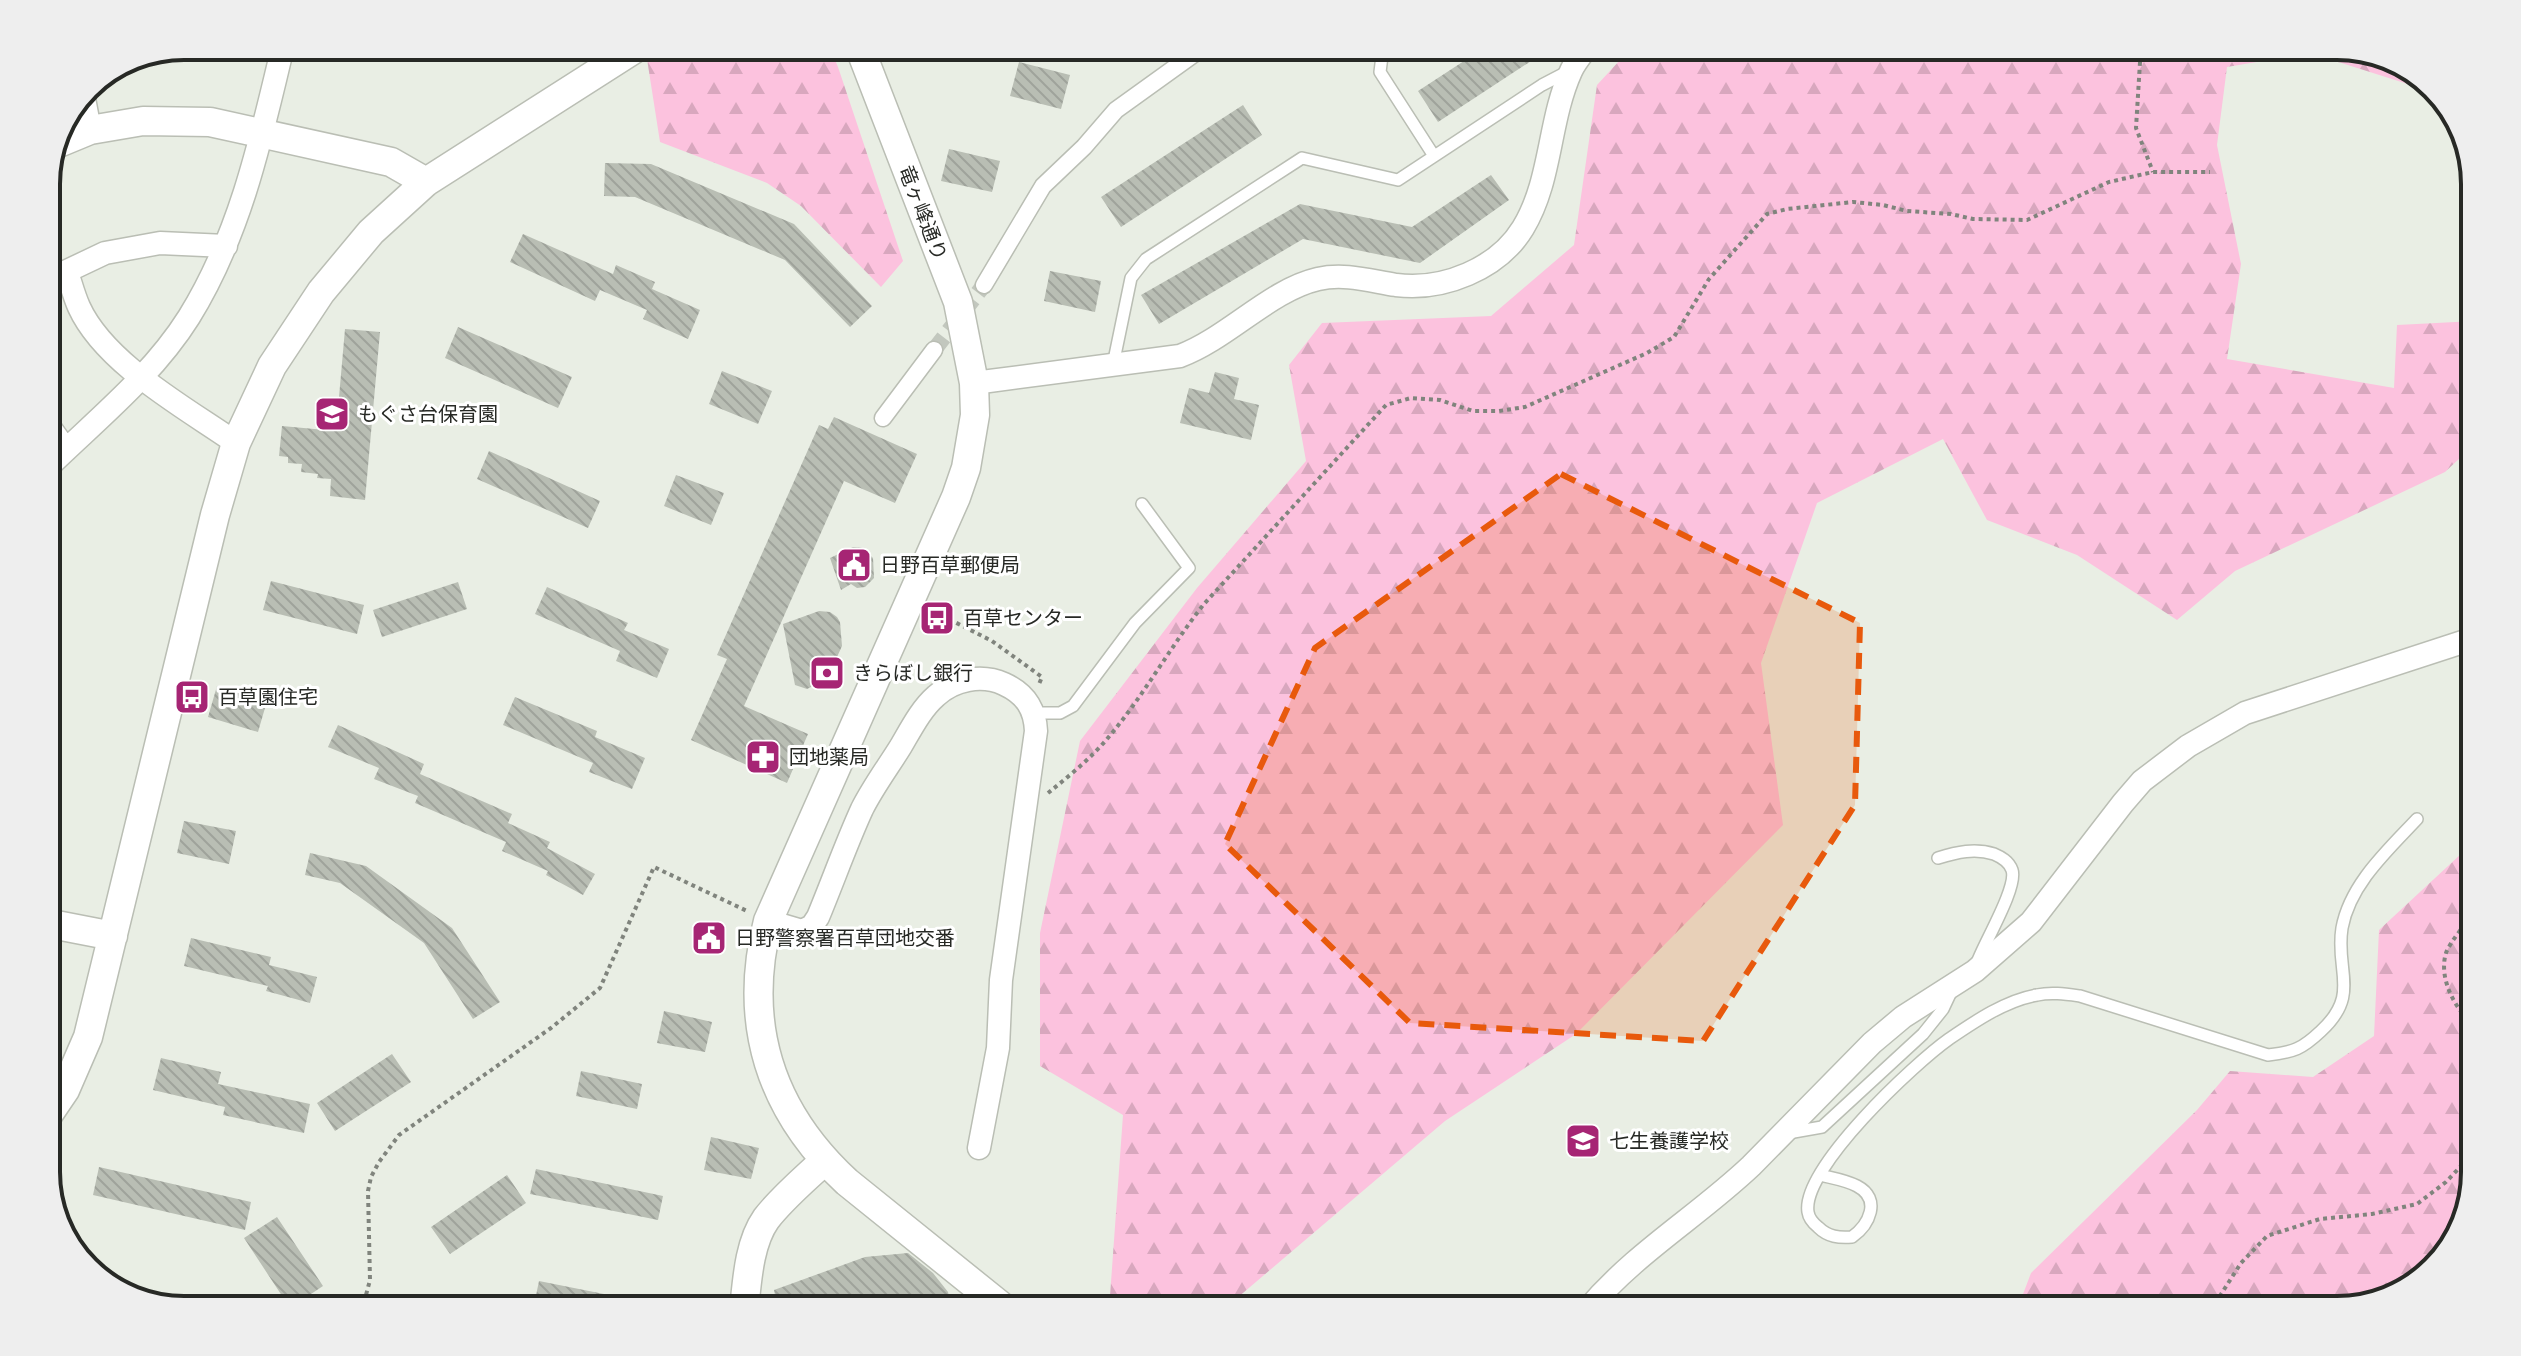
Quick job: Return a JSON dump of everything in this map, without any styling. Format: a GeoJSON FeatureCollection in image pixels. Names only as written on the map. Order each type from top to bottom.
{"type":"FeatureCollection","features":[{"type":"Feature","properties":{"kind":"street"},"geometry":{"type":"LineString","coordinates":[[60,456],[142,377],[188,318],[226,246],[239,214],[280,60]]}},
{"type":"Feature","properties":{"kind":"street"},"geometry":{"type":"LineString","coordinates":[[60,1097],[88,1037],[211,530],[236,443],[272,366],[321,292],[371,232],[426,182],[617,60]]}},
{"type":"Feature","properties":{"kind":"street","name":"竜ヶ峰通り"},"geometry":{"type":"LineString","coordinates":[[864,60],[958,302],[974,383],[975,415],[972,440],[956,497],[759,916],[761,1039],[772,1074],[791,1114],[824,1161],[989,1296]]}},
{"type":"Feature","properties":{"kind":"street"},"geometry":{"type":"LineString","coordinates":[[984,285],[1043,186],[1084,147],[1116,110],[1186,60]]}},
{"type":"Feature","properties":{"kind":"street"},"geometry":{"type":"LineString","coordinates":[[974,383],[1180,356],[1204,347],[1284,294],[1317,279],[1348,276],[1399,285],[1433,285],[1458,278],[1489,263],[1516,240],[1539,199],[1571,70],[1578,60]]}},
{"type":"Feature","properties":{"kind":"street"},"geometry":{"type":"LineString","coordinates":[[86,108],[90,130]]}},
{"type":"Feature","properties":{"kind":"street"},"geometry":{"type":"LineString","coordinates":[[69,139],[90,130],[143,121],[210,122],[391,162],[426,182]]}},
{"type":"Feature","properties":{"kind":"street"},"geometry":{"type":"LineString","coordinates":[[60,275],[105,253],[160,243],[226,246]]}},
{"type":"Feature","properties":{"kind":"street"},"geometry":{"type":"LineString","coordinates":[[60,282],[102,342],[142,377],[236,443]]}},
{"type":"Feature","properties":{"kind":"street"},"geometry":{"type":"LineString","coordinates":[[883,418],[934,350]]}},
{"type":"Feature","properties":{"kind":"street"},"geometry":{"type":"LineString","coordinates":[[60,442],[66,450]]}},
{"type":"Feature","properties":{"kind":"street"},"geometry":{"type":"LineString","coordinates":[[1599,1296],[1649,1247],[1732,1184],[1872,1043],[1903,1017],[1975,971],[2031,922],[2094,837],[2142,781],[2188,746],[2245,713],[2461,643]]}},
{"type":"Feature","properties":{"kind":"street"},"geometry":{"type":"LineString","coordinates":[[759,916],[802,931],[812,926],[863,807],[921,714],[936,696],[951,685],[988,678],[1019,693],[1035,713],[1036,731],[1001,980],[998,1048],[979,1148]]}},
{"type":"Feature","properties":{"kind":"street"},"geometry":{"type":"LineString","coordinates":[[60,926],[113,936]]}},
{"type":"Feature","properties":{"kind":"street"},"geometry":{"type":"LineString","coordinates":[[746,1296],[754,1251],[766,1220],[824,1161]]}},
{"type":"Feature","properties":{"kind":"lane"},"geometry":{"type":"LineString","coordinates":[[1382,60],[1380,72],[1434,156]]}},
{"type":"Feature","properties":{"kind":"lane"},"geometry":{"type":"LineString","coordinates":[[1113,365],[1131,278],[1146,259],[1302,158],[1398,180],[1542,85],[1571,70]]}},
{"type":"Feature","properties":{"kind":"lane"},"geometry":{"type":"LineString","coordinates":[[1035,713],[1060,713],[1073,706],[1135,623],[1189,568],[1142,504]]}},
{"type":"Feature","properties":{"kind":"lane"},"geometry":{"type":"LineString","coordinates":[[1820,1175],[1860,1187],[1868,1197],[1871,1207],[1869,1220],[1852,1237],[1838,1238],[1824,1233],[1811,1221],[1807,1210],[1810,1195],[1820,1175],[1833,1154],[1890,1090],[1947,1041],[2004,1006],[2035,995],[2057,993],[2080,996],[2247,1050],[2268,1055],[2293,1053],[2335,1018],[2342,1001],[2344,981],[2342,928],[2359,886],[2373,865],[2417,819]]}},
{"type":"Feature","properties":{"kind":"lane"},"geometry":{"type":"LineString","coordinates":[[1938,858],[1959,851],[1984,851],[2004,858],[2013,870],[2012,885],[1984,943],[1975,971]]}},
{"type":"Feature","properties":{"kind":"lane"},"geometry":{"type":"LineString","coordinates":[[1783,1134],[1822,1127],[1923,1034],[1943,1009],[1955,984]]}},
{"type":"Feature","properties":{"kind":"lane"},"geometry":{"type":"LineString","coordinates":[[1878,1076],[1890,1090]]}},
{"type":"Feature","properties":{"kind":"path"},"geometry":{"type":"LineString","coordinates":[[2140,60],[2136,128],[2153,172]]}},
{"type":"Feature","properties":{"kind":"path"},"geometry":{"type":"LineString","coordinates":[[1026,811],[1105,742],[1204,604],[1386,405],[1411,398],[1440,400],[1473,411],[1525,407],[1647,353],[1674,337],[1709,279],[1767,214],[1853,202],[1973,219],[2027,220],[2109,182],[2153,172],[2210,172]]}},
{"type":"Feature","properties":{"kind":"path"},"geometry":{"type":"LineString","coordinates":[[935,612],[992,641],[1042,677]]}},
{"type":"Feature","properties":{"kind":"path"},"geometry":{"type":"LineString","coordinates":[[366,1296],[370,1280],[368,1191],[379,1162],[399,1135],[551,1028],[600,988],[654,867],[759,916]]}},
{"type":"Feature","properties":{"kind":"path"},"geometry":{"type":"LineString","coordinates":[[2461,931],[2446,953],[2446,984],[2461,1015]]}},
{"type":"Feature","properties":{"kind":"path"},"geometry":{"type":"LineString","coordinates":[[2220,1296],[2241,1263],[2267,1236],[2320,1219],[2372,1214],[2417,1204],[2461,1166]]}},
{"type":"Feature","properties":{"kind":"highlighted area"},"geometry":{"type":"Polygon","coordinates":[[[1561,474],[1860,623],[1855,805],[1703,1041],[1410,1023],[1225,844],[1315,648],[1561,474]]]}},
{"type":"Feature","properties":{"kind":"green space"},"geometry":{"type":"Polygon","coordinates":[[[647,60],[835,60],[903,261],[881,287],[801,206],[767,183],[660,142],[647,60]]]}},
{"type":"Feature","properties":{"kind":"green space"},"geometry":{"type":"Polygon","coordinates":[[[1620,60],[2268,60],[2227,67],[2217,145],[2241,264],[2227,359],[2394,388],[2397,325],[2461,322],[2461,457],[2445,472],[2235,571],[2177,620],[2077,555],[1987,520],[1943,439],[1817,503],[1761,663],[1783,825],[1576,1034],[1445,1121],[1239,1296],[1110,1296],[1123,1115],[1040,1066],[1040,933],[1080,741],[1197,588],[1306,461],[1289,365],[1322,323],[1491,316],[1574,245],[1597,85],[1620,60]]]}},
{"type":"Feature","properties":{"kind":"green space"},"geometry":{"type":"Polygon","coordinates":[[[2332,60],[2362,62],[2392,73],[2411,85],[2332,60]]]}},
{"type":"Feature","properties":{"kind":"green space"},"geometry":{"type":"Polygon","coordinates":[[[2461,854],[2460,1189],[2448,1227],[2430,1254],[2413,1270],[2385,1287],[2354,1295],[2022,1296],[2031,1273],[2197,1110],[2230,1071],[2313,1077],[2374,1036],[2379,930],[2461,854]]]}},
{"type":"Feature","properties":{"kind":"building"},"geometry":{"type":"Polygon","coordinates":[[[1466,60],[1533,60],[1438,122],[1418,91],[1466,60]]]}},
{"type":"Feature","properties":{"kind":"building"},"geometry":{"type":"Polygon","coordinates":[[[1019,62],[1070,75],[1061,109],[1010,96],[1019,62]]]}},
{"type":"Feature","properties":{"kind":"building"},"geometry":{"type":"Polygon","coordinates":[[[1243,105],[1262,135],[1121,227],[1101,197],[1243,105]]]}},
{"type":"Feature","properties":{"kind":"building"},"geometry":{"type":"Polygon","coordinates":[[[949,149],[1000,161],[992,192],[941,181],[949,149]]]}},
{"type":"Feature","properties":{"kind":"building"},"geometry":{"type":"Polygon","coordinates":[[[605,163],[651,164],[794,224],[872,306],[850,327],[785,260],[635,197],[604,196],[605,163]]]}},
{"type":"Feature","properties":{"kind":"building"},"geometry":{"type":"Polygon","coordinates":[[[1491,175],[1509,200],[1420,263],[1303,239],[1159,324],[1141,295],[1300,204],[1412,227],[1491,175]]]}},
{"type":"Feature","properties":{"kind":"building"},"geometry":{"type":"Polygon","coordinates":[[[523,234],[613,274],[616,265],[655,282],[652,289],[700,310],[688,339],[643,319],[647,310],[600,290],[595,301],[510,262],[523,234]]]}},
{"type":"Feature","properties":{"kind":"building"},"geometry":{"type":"Polygon","coordinates":[[[1050,271],[1101,281],[1095,312],[1044,301],[1050,271]]]}},
{"type":"Feature","properties":{"kind":"building"},"geometry":{"type":"Polygon","coordinates":[[[458,327],[572,377],[558,408],[445,358],[458,327]]]}},
{"type":"Feature","properties":{"kind":"building"},"geometry":{"type":"Polygon","coordinates":[[[345,329],[380,332],[365,500],[330,496],[331,479],[301,472],[302,464],[288,463],[288,457],[279,456],[282,426],[336,431],[345,329]]]}},
{"type":"Feature","properties":{"kind":"building"},"geometry":{"type":"Polygon","coordinates":[[[722,371],[772,391],[758,424],[709,404],[722,371]]]}},
{"type":"Feature","properties":{"kind":"building"},"geometry":{"type":"Polygon","coordinates":[[[1215,372],[1239,378],[1234,399],[1259,405],[1251,440],[1180,423],[1189,388],[1209,393],[1215,372]]]}},
{"type":"Feature","properties":{"kind":"building"},"geometry":{"type":"Polygon","coordinates":[[[834,417],[917,454],[895,503],[844,481],[744,706],[808,734],[787,783],[691,740],[727,659],[717,655],[819,425],[828,429],[834,417]]]}},
{"type":"Feature","properties":{"kind":"building"},"geometry":{"type":"Polygon","coordinates":[[[489,451],[600,501],[588,528],[477,479],[489,451]]]}},
{"type":"Feature","properties":{"kind":"building"},"geometry":{"type":"Polygon","coordinates":[[[676,475],[724,493],[711,525],[664,506],[676,475]]]}},
{"type":"Feature","properties":{"kind":"building"},"geometry":{"type":"Polygon","coordinates":[[[853,547],[863,548],[873,558],[874,578],[865,587],[857,588],[851,584],[841,590],[830,558],[853,547]]]}},
{"type":"Feature","properties":{"kind":"building"},"geometry":{"type":"Polygon","coordinates":[[[271,581],[364,605],[357,634],[263,610],[271,581]]]}},
{"type":"Feature","properties":{"kind":"building"},"geometry":{"type":"Polygon","coordinates":[[[458,582],[467,609],[382,637],[373,610],[458,582]]]}},
{"type":"Feature","properties":{"kind":"building"},"geometry":{"type":"Polygon","coordinates":[[[547,587],[628,623],[624,630],[669,649],[657,678],[616,661],[620,651],[535,614],[547,587]]]}},
{"type":"Feature","properties":{"kind":"building"},"geometry":{"type":"Polygon","coordinates":[[[819,611],[830,612],[837,617],[842,646],[827,679],[807,689],[795,685],[783,624],[819,611]]]}},
{"type":"Feature","properties":{"kind":"building"},"geometry":{"type":"Polygon","coordinates":[[[217,686],[267,701],[258,732],[208,717],[217,686]]]}},
{"type":"Feature","properties":{"kind":"building"},"geometry":{"type":"Polygon","coordinates":[[[515,697],[597,731],[595,737],[645,758],[632,789],[589,772],[593,763],[503,725],[515,697]]]}},
{"type":"Feature","properties":{"kind":"building"},"geometry":{"type":"Polygon","coordinates":[[[338,725],[424,764],[420,774],[512,814],[508,823],[550,842],[547,848],[595,874],[583,895],[546,875],[548,871],[502,851],[506,842],[415,803],[418,796],[374,779],[379,768],[328,747],[338,725]]]}},
{"type":"Feature","properties":{"kind":"building"},"geometry":{"type":"Polygon","coordinates":[[[184,821],[236,831],[229,864],[177,853],[184,821]]]}},
{"type":"Feature","properties":{"kind":"building"},"geometry":{"type":"Polygon","coordinates":[[[310,853],[366,866],[452,928],[500,1002],[473,1019],[424,943],[340,883],[305,875],[310,853]]]}},
{"type":"Feature","properties":{"kind":"building","name":"日野警察署百草団地交番"},"geometry":{"type":"Polygon","coordinates":[[[697,928],[724,931],[722,948],[695,944],[697,928]]]}},
{"type":"Feature","properties":{"kind":"building"},"geometry":{"type":"Polygon","coordinates":[[[191,938],[271,957],[269,965],[317,977],[310,1003],[266,991],[268,986],[184,966],[191,938]]]}},
{"type":"Feature","properties":{"kind":"building"},"geometry":{"type":"Polygon","coordinates":[[[664,1011],[712,1022],[705,1052],[657,1043],[664,1011]]]}},
{"type":"Feature","properties":{"kind":"building"},"geometry":{"type":"Polygon","coordinates":[[[392,1054],[411,1082],[335,1131],[317,1103],[392,1054]]]}},
{"type":"Feature","properties":{"kind":"building"},"geometry":{"type":"Polygon","coordinates":[[[161,1058],[221,1072],[218,1084],[310,1104],[304,1133],[223,1115],[225,1107],[153,1090],[161,1058]]]}},
{"type":"Feature","properties":{"kind":"building"},"geometry":{"type":"Polygon","coordinates":[[[581,1071],[642,1084],[637,1109],[576,1096],[581,1071]]]}},
{"type":"Feature","properties":{"kind":"building"},"geometry":{"type":"Polygon","coordinates":[[[711,1137],[759,1148],[751,1179],[704,1170],[711,1137]]]}},
{"type":"Feature","properties":{"kind":"building"},"geometry":{"type":"Polygon","coordinates":[[[99,1167],[251,1202],[245,1230],[93,1195],[99,1167]]]}},
{"type":"Feature","properties":{"kind":"building"},"geometry":{"type":"Polygon","coordinates":[[[536,1169],[663,1196],[658,1220],[530,1194],[536,1169]]]}},
{"type":"Feature","properties":{"kind":"building"},"geometry":{"type":"Polygon","coordinates":[[[507,1175],[526,1203],[450,1254],[431,1227],[507,1175]]]}},
{"type":"Feature","properties":{"kind":"building"},"geometry":{"type":"Polygon","coordinates":[[[277,1217],[323,1286],[308,1296],[282,1296],[244,1238],[277,1217]]]}},
{"type":"Feature","properties":{"kind":"building"},"geometry":{"type":"Polygon","coordinates":[[[908,1253],[933,1273],[949,1296],[775,1296],[774,1290],[865,1257],[908,1253]]]}},
{"type":"Feature","properties":{"kind":"building"},"geometry":{"type":"Polygon","coordinates":[[[539,1281],[614,1296],[536,1296],[539,1281]]]}},
{"type":"Feature","properties":{"kind":"tunnel"},"geometry":{"type":"LineString","coordinates":[[934,350],[984,285]]}},
{"type":"Feature","properties":{"kind":"place","name":"もぐさ台保育園"},"geometry":{"type":"Point","coordinates":[332,414]}},
{"type":"Feature","properties":{"kind":"place","name":"日野百草郵便局"},"geometry":{"type":"Point","coordinates":[854,565]}},
{"type":"Feature","properties":{"kind":"place","name":"百草センター"},"geometry":{"type":"Point","coordinates":[937,618]}},
{"type":"Feature","properties":{"kind":"place","name":"きらぼし銀行"},"geometry":{"type":"Point","coordinates":[827,673]}},
{"type":"Feature","properties":{"kind":"place","name":"百草園住宅"},"geometry":{"type":"Point","coordinates":[192,697]}},
{"type":"Feature","properties":{"kind":"place","name":"団地薬局"},"geometry":{"type":"Point","coordinates":[763,757]}},
{"type":"Feature","properties":{"kind":"place","name":"日野警察署百草団地交番"},"geometry":{"type":"Point","coordinates":[709,938]}},
{"type":"Feature","properties":{"kind":"place","name":"七生養護学校"},"geometry":{"type":"Point","coordinates":[1583,1141]}}]}
